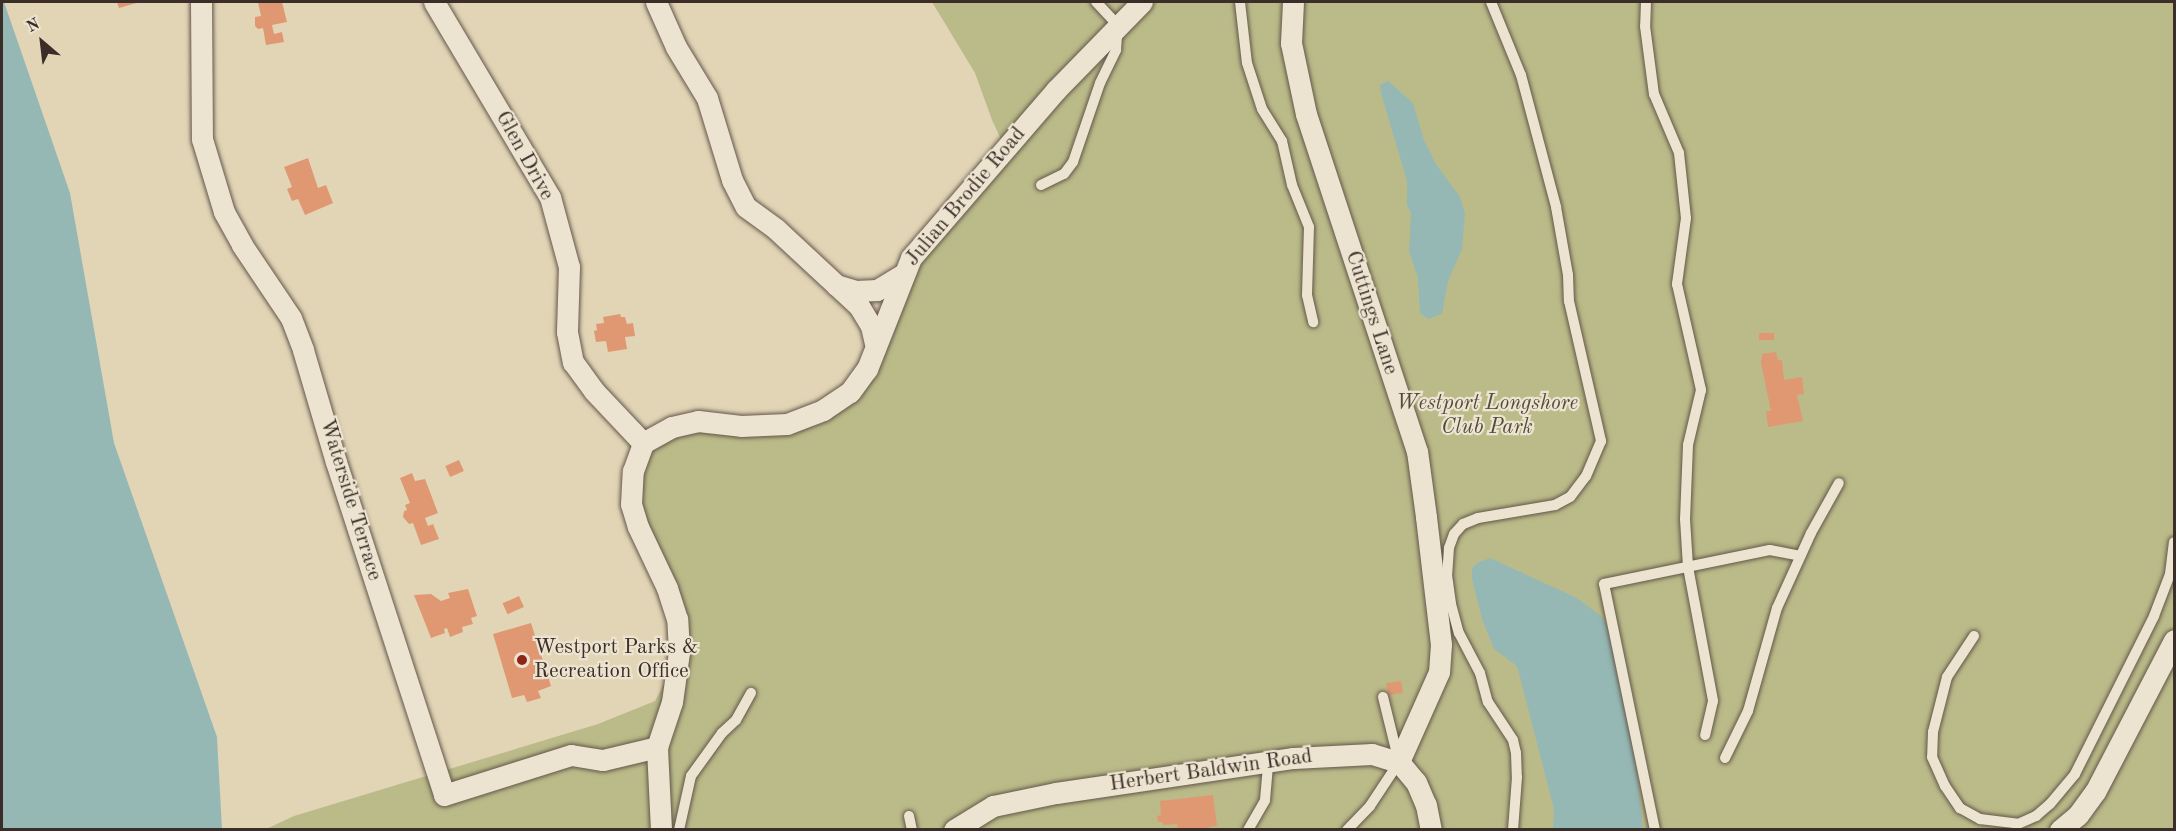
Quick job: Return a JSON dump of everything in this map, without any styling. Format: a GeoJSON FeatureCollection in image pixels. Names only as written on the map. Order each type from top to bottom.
{"type":"FeatureCollection","features":[{"type":"Feature","properties":{"kind":"street","name":"Waterside Terrace"},"geometry":{"type":"LineString","coordinates":[[201,2],[202,139],[221,202],[242,245],[291,318],[295,328],[444,795],[571,755],[603,760],[657,747]]}},
{"type":"Feature","properties":{"kind":"street","name":"Glen Drive"},"geometry":{"type":"LineString","coordinates":[[434,2],[550,197],[569,267],[567,332],[573,362],[594,391],[643,443]]}},
{"type":"Feature","properties":{"kind":"street"},"geometry":{"type":"LineString","coordinates":[[656,2],[676,47],[707,98],[732,180],[746,207],[776,229],[859,306],[871,326],[875,343]]}},
{"type":"Feature","properties":{"kind":"street","name":"Julian Brodie Road"},"geometry":{"type":"LineString","coordinates":[[643,443],[672,427],[698,421],[741,426],[787,424],[822,410],[850,392],[867,369],[875,343],[910,258],[1056,90],[1142,2]]}},
{"type":"Feature","properties":{"kind":"street","name":"Cuttings Lane"},"geometry":{"type":"LineString","coordinates":[[1293,2],[1291,42],[1306,114],[1417,451],[1441,644],[1439,672],[1399,762]]}},
{"type":"Feature","properties":{"kind":"street"},"geometry":{"type":"LineString","coordinates":[[835,285],[856,291],[878,290],[902,275]]}},
{"type":"Feature","properties":{"kind":"street"},"geometry":{"type":"LineString","coordinates":[[643,443],[633,471],[631,504],[638,527],[667,588],[677,619],[680,652],[672,702],[657,747],[661,830]]}},
{"type":"Feature","properties":{"kind":"street"},"geometry":{"type":"LineString","coordinates":[[2060,830],[2078,815],[2095,792],[2175,640]]}},
{"type":"Feature","properties":{"kind":"street","name":"Herbert Baldwin Road"},"geometry":{"type":"LineString","coordinates":[[954,830],[993,806],[1056,793],[1268,762],[1372,754],[1399,762]]}},
{"type":"Feature","properties":{"kind":"street"},"geometry":{"type":"LineString","coordinates":[[1399,762],[1416,782],[1431,830]]}},
{"type":"Feature","properties":{"kind":"lane"},"geometry":{"type":"LineString","coordinates":[[1041,185],[1064,174],[1078,152],[1097,92],[1116,50],[1113,20],[1096,2]]}},
{"type":"Feature","properties":{"kind":"lane"},"geometry":{"type":"LineString","coordinates":[[1240,2],[1247,63],[1262,110],[1282,141],[1292,185],[1309,226],[1307,295],[1313,321]]}},
{"type":"Feature","properties":{"kind":"lane"},"geometry":{"type":"LineString","coordinates":[[1491,2],[1521,75],[1556,207],[1568,275],[1569,301],[1601,441],[1586,477],[1570,497],[1555,504],[1478,518],[1463,524],[1454,534],[1449,549],[1447,576],[1451,604],[1459,633],[1480,673],[1488,702],[1513,740],[1516,753],[1517,777],[1513,830]]}},
{"type":"Feature","properties":{"kind":"lane"},"geometry":{"type":"LineString","coordinates":[[1646,2],[1645,26],[1654,94],[1679,153],[1686,218],[1677,284],[1701,390],[1688,446],[1684,519],[1688,567],[1713,701],[1705,735]]}},
{"type":"Feature","properties":{"kind":"lane"},"geometry":{"type":"LineString","coordinates":[[1725,758],[1748,711],[1777,608],[1800,556],[1839,483]]}},
{"type":"Feature","properties":{"kind":"lane"},"geometry":{"type":"LineString","coordinates":[[1974,636],[1947,676],[1933,732],[1932,757],[1945,786],[1960,808],[1980,819],[2018,824],[2036,816],[2050,804],[2075,774],[2154,616],[2170,574],[2175,542]]}},
{"type":"Feature","properties":{"kind":"lane"},"geometry":{"type":"LineString","coordinates":[[1655,830],[1604,584],[1770,550],[1800,556]]}},
{"type":"Feature","properties":{"kind":"lane"},"geometry":{"type":"LineString","coordinates":[[679,830],[691,776],[722,733],[736,720],[751,693]]}},
{"type":"Feature","properties":{"kind":"lane"},"geometry":{"type":"LineString","coordinates":[[1347,830],[1370,806],[1399,762],[1383,697]]}},
{"type":"Feature","properties":{"kind":"lane"},"geometry":{"type":"LineString","coordinates":[[1248,830],[1265,800],[1268,762]]}},
{"type":"Feature","properties":{"kind":"lane"},"geometry":{"type":"LineString","coordinates":[[909,816],[912,830]]}},
{"type":"Feature","properties":{"kind":"green space","name":"Westport Longshore Club Park"},"geometry":{"type":"Polygon","coordinates":[[[932,2],[2174,2],[2174,829],[264,830],[294,816],[598,724],[655,701],[680,653],[678,597],[642,508],[637,479],[652,447],[670,435],[694,431],[748,436],[821,424],[846,408],[916,267],[1008,154],[992,120],[975,73],[932,2]]]}},
{"type":"Feature","properties":{"kind":"water"},"geometry":{"type":"Polygon","coordinates":[[[2,2],[4,2],[70,193],[114,443],[217,737],[222,829],[2,829],[2,2]]]}},
{"type":"Feature","properties":{"kind":"water"},"geometry":{"type":"Polygon","coordinates":[[[1388,81],[1413,103],[1424,140],[1436,164],[1460,197],[1465,213],[1462,249],[1448,281],[1442,314],[1428,319],[1420,313],[1418,278],[1409,251],[1411,213],[1407,205],[1407,181],[1381,93],[1380,85],[1388,81]]]}},
{"type":"Feature","properties":{"kind":"water"},"geometry":{"type":"Polygon","coordinates":[[[1490,558],[1577,598],[1602,617],[1610,631],[1636,762],[1643,829],[1553,829],[1554,809],[1517,666],[1494,649],[1482,619],[1472,579],[1472,569],[1477,563],[1490,558]]]}},
{"type":"Feature","properties":{"kind":"building"},"geometry":{"type":"Polygon","coordinates":[[[117,2],[140,2],[119,8],[117,2]]]}},
{"type":"Feature","properties":{"kind":"building"},"geometry":{"type":"Polygon","coordinates":[[[258,2],[282,2],[287,22],[272,25],[274,34],[282,32],[284,42],[266,45],[263,28],[258,29],[255,26],[255,17],[261,16],[258,2]]]}},
{"type":"Feature","properties":{"kind":"building"},"geometry":{"type":"Polygon","coordinates":[[[308,158],[318,188],[326,185],[333,203],[305,215],[298,199],[292,201],[287,189],[292,187],[284,167],[308,158]]]}},
{"type":"Feature","properties":{"kind":"building"},"geometry":{"type":"Polygon","coordinates":[[[620,314],[621,317],[625,317],[627,324],[633,323],[635,336],[625,337],[627,349],[608,352],[606,341],[596,342],[594,331],[597,330],[596,324],[604,323],[603,317],[620,314]]]}},
{"type":"Feature","properties":{"kind":"building"},"geometry":{"type":"Polygon","coordinates":[[[1759,333],[1774,333],[1774,340],[1759,340],[1759,333]]]}},
{"type":"Feature","properties":{"kind":"building"},"geometry":{"type":"Polygon","coordinates":[[[1776,352],[1778,360],[1782,360],[1784,380],[1802,377],[1804,394],[1797,395],[1803,421],[1768,427],[1766,411],[1771,411],[1761,363],[1762,354],[1776,352]]]}},
{"type":"Feature","properties":{"kind":"building"},"geometry":{"type":"Polygon","coordinates":[[[459,460],[464,471],[450,477],[445,466],[459,460]]]}},
{"type":"Feature","properties":{"kind":"building"},"geometry":{"type":"Polygon","coordinates":[[[412,473],[415,481],[425,479],[438,513],[425,518],[428,526],[433,524],[439,539],[421,545],[413,523],[409,524],[403,517],[404,511],[407,510],[405,505],[410,503],[400,478],[412,473]]]}},
{"type":"Feature","properties":{"kind":"building"},"geometry":{"type":"Polygon","coordinates":[[[468,589],[477,616],[471,618],[473,624],[462,627],[463,632],[450,637],[447,628],[444,629],[445,633],[431,638],[414,595],[431,594],[441,601],[450,598],[448,593],[468,589]]]}},
{"type":"Feature","properties":{"kind":"building"},"geometry":{"type":"Polygon","coordinates":[[[519,596],[524,607],[507,614],[503,603],[519,596]]]}},
{"type":"Feature","properties":{"kind":"building","name":"Westport Parks & Recreation Office"},"geometry":{"type":"Polygon","coordinates":[[[531,623],[551,686],[538,691],[541,698],[527,702],[524,695],[512,698],[493,634],[531,623]]]}},
{"type":"Feature","properties":{"kind":"building"},"geometry":{"type":"Polygon","coordinates":[[[1401,681],[1403,693],[1388,695],[1386,683],[1401,681]]]}},
{"type":"Feature","properties":{"kind":"building"},"geometry":{"type":"Polygon","coordinates":[[[1213,795],[1217,826],[1209,827],[1209,830],[1178,830],[1177,824],[1163,825],[1163,822],[1158,822],[1157,816],[1161,815],[1160,801],[1213,795]]]}},
{"type":"Feature","properties":{"kind":"place","name":"Westport Parks & Recreation Office"},"geometry":{"type":"Point","coordinates":[522,660]}}]}
